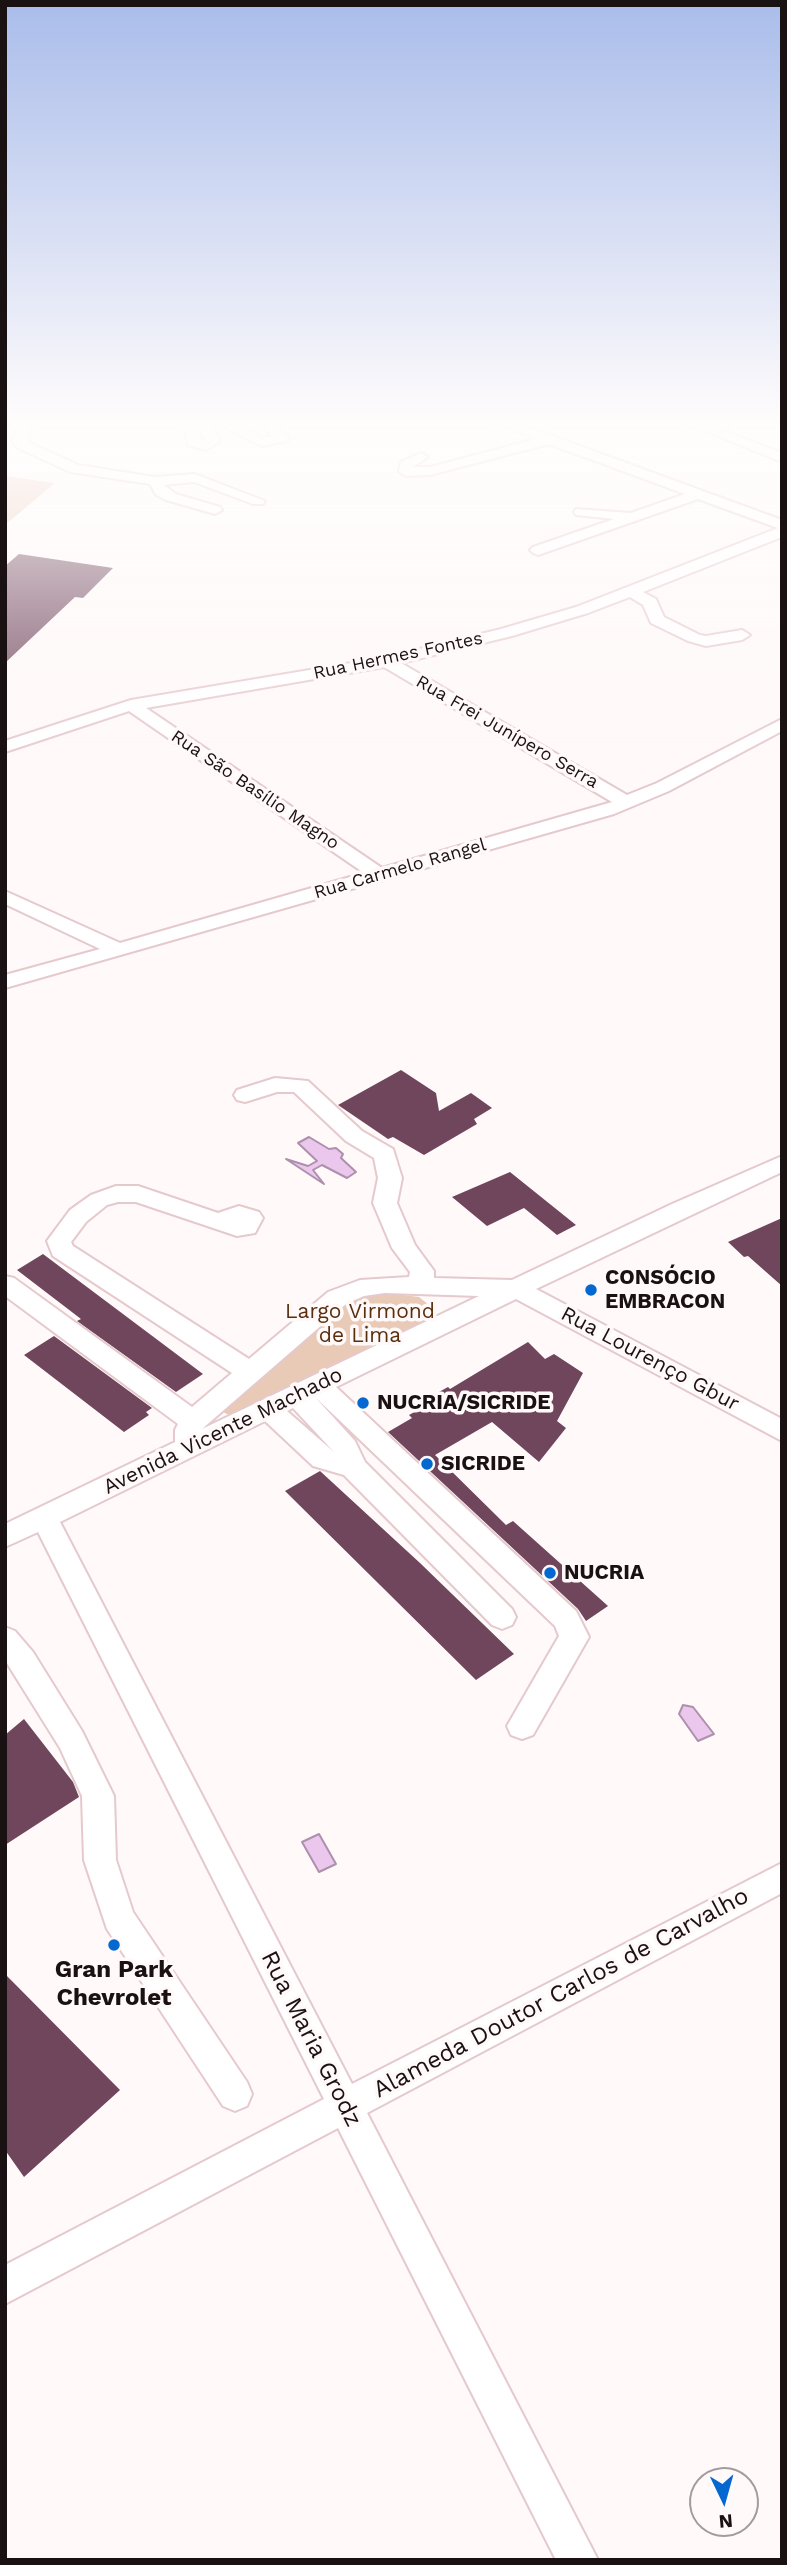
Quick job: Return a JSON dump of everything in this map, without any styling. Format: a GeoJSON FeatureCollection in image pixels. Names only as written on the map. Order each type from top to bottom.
{"type":"FeatureCollection","features":[{"type":"Feature","properties":{"kind":"street"},"geometry":{"type":"LineString","coordinates":[[538,550],[559,543]]}},
{"type":"Feature","properties":{"kind":"street","name":"Rua Hermes Fontes"},"geometry":{"type":"LineString","coordinates":[[5,747],[131,705],[387,662],[506,633],[582,610],[755,543]]}},
{"type":"Feature","properties":{"kind":"street"},"geometry":{"type":"LineString","coordinates":[[631,591],[650,601],[657,620],[694,638],[706,641],[742,635]]}},
{"type":"Feature","properties":{"kind":"street","name":"Rua Frei Junípero Serra"},"geometry":{"type":"LineString","coordinates":[[387,662],[626,803]]}},
{"type":"Feature","properties":{"kind":"street","name":"Rua São Basílio Magno"},"geometry":{"type":"LineString","coordinates":[[131,705],[379,875]]}},
{"type":"Feature","properties":{"kind":"street","name":"Rua Carmelo Rangel"},"geometry":{"type":"LineString","coordinates":[[5,982],[626,803],[782,724]]}},
{"type":"Feature","properties":{"kind":"street"},"geometry":{"type":"LineString","coordinates":[[5,897],[120,950]]}},
{"type":"Feature","properties":{"kind":"street"},"geometry":{"type":"LineString","coordinates":[[245,1095],[275,1085],[300,1086],[354,1136],[385,1154],[390,1178],[384,1203],[404,1248],[422,1271],[421,1286]]}},
{"type":"Feature","properties":{"kind":"street","name":"Avenida Vicente Machado"},"geometry":{"type":"LineString","coordinates":[[5,1536],[680,1209],[782,1163]]}},
{"type":"Feature","properties":{"kind":"street"},"geometry":{"type":"LineString","coordinates":[[224,1224],[138,1194],[116,1194],[99,1200],[78,1216],[59,1241],[62,1250],[249,1372]]}},
{"type":"Feature","properties":{"kind":"street"},"geometry":{"type":"LineString","coordinates":[[5,1284],[194,1421]]}},
{"type":"Feature","properties":{"kind":"street"},"geometry":{"type":"LineString","coordinates":[[188,1448],[186,1437],[194,1421],[347,1292],[374,1286],[517,1289]]}},
{"type":"Feature","properties":{"kind":"street","name":"Rua Lourenço Gbur"},"geometry":{"type":"LineString","coordinates":[[517,1289],[782,1431]]}},
{"type":"Feature","properties":{"kind":"street"},"geometry":{"type":"LineString","coordinates":[[307,1390],[346,1448],[353,1467],[502,1617]]}},
{"type":"Feature","properties":{"kind":"street"},"geometry":{"type":"LineString","coordinates":[[307,1390],[566,1619],[574,1637],[522,1726]]}},
{"type":"Feature","properties":{"kind":"street"},"geometry":{"type":"LineString","coordinates":[[270,1409],[322,1459],[353,1467]]}},
{"type":"Feature","properties":{"kind":"street","name":"Rua Maria Grodz"},"geometry":{"type":"LineString","coordinates":[[44,1518],[578,2560]]}},
{"type":"Feature","properties":{"kind":"street"},"geometry":{"type":"LineString","coordinates":[[5,1639],[23,1660],[71,1740],[98,1796],[100,1860],[119,1919],[235,2094]]}},
{"type":"Feature","properties":{"kind":"street","name":"Alameda Doutor Carlos de Carvalho"},"geometry":{"type":"LineString","coordinates":[[5,2285],[782,1877]]}},
{"type":"Feature","properties":{"kind":"green space","name":"Largo Virmond de Lima"},"geometry":{"type":"Polygon","coordinates":[[[379,1292],[419,1297],[429,1305],[431,1314],[425,1322],[238,1415],[223,1412],[222,1407],[350,1298],[379,1292]]]}},
{"type":"Feature","properties":{"kind":"shaded area"},"geometry":{"type":"Polygon","coordinates":[[[309,1137],[329,1149],[336,1148],[343,1154],[341,1158],[356,1172],[347,1178],[322,1165],[313,1170],[324,1184],[286,1159],[308,1166],[317,1161],[298,1143],[309,1137]]]}},
{"type":"Feature","properties":{"kind":"shaded area"},"geometry":{"type":"Polygon","coordinates":[[[683,1705],[693,1707],[714,1734],[698,1741],[679,1714],[683,1705]]]}},
{"type":"Feature","properties":{"kind":"shaded area"},"geometry":{"type":"Polygon","coordinates":[[[319,1834],[336,1864],[319,1872],[302,1842],[319,1834]]]}},
{"type":"Feature","properties":{"kind":"building"},"geometry":{"type":"Polygon","coordinates":[[[19,554],[113,568],[83,598],[75,597],[5,663],[5,566],[19,554]]]}},
{"type":"Feature","properties":{"kind":"building"},"geometry":{"type":"Polygon","coordinates":[[[401,1070],[436,1093],[439,1111],[471,1093],[492,1108],[474,1119],[477,1124],[424,1155],[393,1137],[388,1139],[338,1105],[401,1070]]]}},
{"type":"Feature","properties":{"kind":"building"},"geometry":{"type":"Polygon","coordinates":[[[510,1172],[576,1225],[557,1235],[524,1208],[487,1226],[452,1197],[510,1172]]]}},
{"type":"Feature","properties":{"kind":"building"},"geometry":{"type":"Polygon","coordinates":[[[782,1218],[782,1286],[728,1242],[782,1218]]]}},
{"type":"Feature","properties":{"kind":"building"},"geometry":{"type":"Polygon","coordinates":[[[43,1254],[203,1374],[176,1392],[77,1321],[81,1319],[17,1270],[43,1254]]]}},
{"type":"Feature","properties":{"kind":"building"},"geometry":{"type":"Polygon","coordinates":[[[54,1336],[152,1408],[146,1412],[149,1415],[124,1432],[24,1355],[54,1336]]]}},
{"type":"Feature","properties":{"kind":"building"},"geometry":{"type":"Polygon","coordinates":[[[528,1342],[545,1359],[554,1354],[583,1373],[557,1421],[566,1428],[539,1462],[492,1422],[435,1455],[506,1525],[513,1521],[608,1606],[586,1621],[578,1609],[388,1432],[412,1418],[409,1415],[432,1402],[428,1398],[448,1387],[450,1389],[528,1342]]]}},
{"type":"Feature","properties":{"kind":"building"},"geometry":{"type":"Polygon","coordinates":[[[320,1471],[514,1654],[476,1680],[285,1491],[320,1471]]]}},
{"type":"Feature","properties":{"kind":"building"},"geometry":{"type":"Polygon","coordinates":[[[24,1719],[73,1782],[79,1797],[5,1845],[5,1735],[24,1719]]]}},
{"type":"Feature","properties":{"kind":"building"},"geometry":{"type":"Polygon","coordinates":[[[5,1974],[120,2090],[24,2177],[5,2150],[5,1974]]]}},
{"type":"Feature","properties":{"kind":"place","name":"CONSÓCIO EMBRACON"},"geometry":{"type":"Point","coordinates":[591,1290]}},
{"type":"Feature","properties":{"kind":"place","name":"NUCRIA/SICRIDE"},"geometry":{"type":"Point","coordinates":[363,1403]}},
{"type":"Feature","properties":{"kind":"place","name":"SICRIDE"},"geometry":{"type":"Point","coordinates":[427,1464]}},
{"type":"Feature","properties":{"kind":"place","name":"NUCRIA"},"geometry":{"type":"Point","coordinates":[550,1573]}},
{"type":"Feature","properties":{"kind":"place","name":"Gran Park Chevrolet"},"geometry":{"type":"Point","coordinates":[114,1945]}}]}
